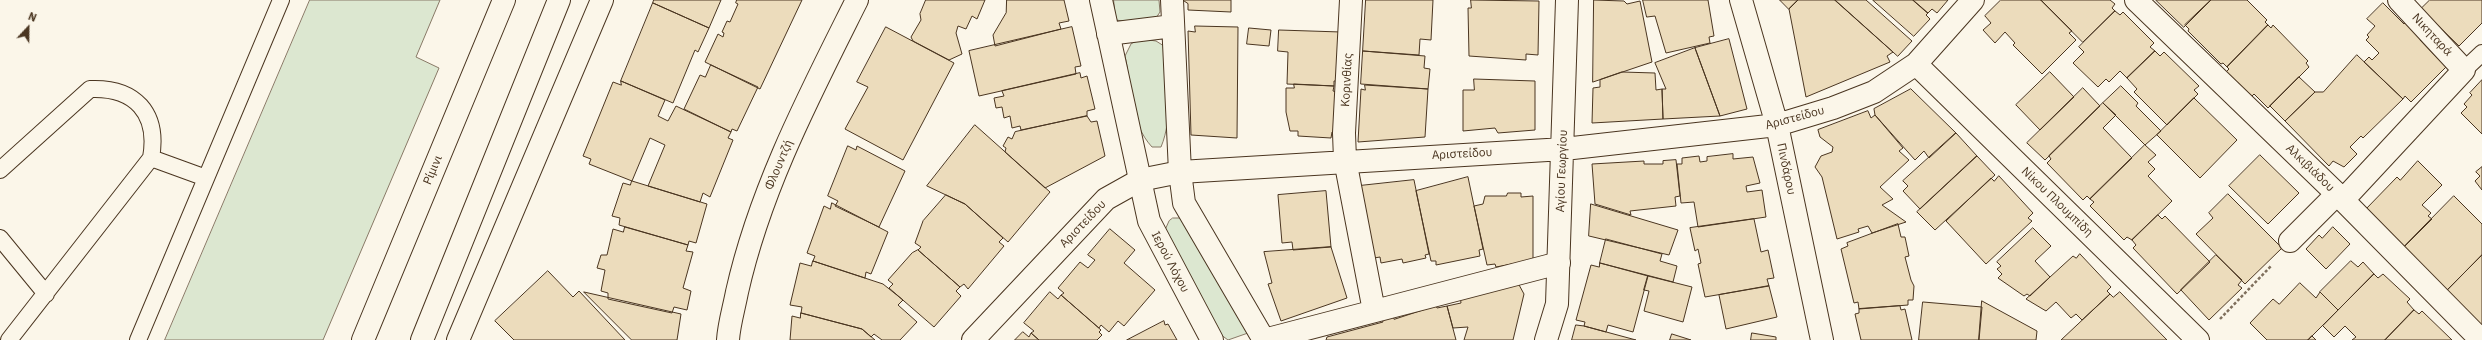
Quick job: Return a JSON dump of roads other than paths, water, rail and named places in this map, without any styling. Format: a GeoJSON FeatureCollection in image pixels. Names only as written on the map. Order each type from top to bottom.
{"type":"FeatureCollection","features":[{"type":"Feature","properties":{"kind":"street","name":"Ρίμινι"},"geometry":{"type":"LineString","coordinates":[[363,340],[504,0]]}},
{"type":"Feature","properties":{"kind":"street"},"geometry":{"type":"LineString","coordinates":[[422,340],[559,0]]}},
{"type":"Feature","properties":{"kind":"street"},"geometry":{"type":"LineString","coordinates":[[458,340],[602,0]]}},
{"type":"Feature","properties":{"kind":"street","name":"Φλουντζή"},"geometry":{"type":"LineString","coordinates":[[728,340],[741,276],[758,216],[801,115],[858,0]]}},
{"type":"Feature","properties":{"kind":"street","name":"Ιερού Λόχου"},"geometry":{"type":"LineString","coordinates":[[1101,0],[1149,221],[1212,340]]}},
{"type":"Feature","properties":{"kind":"street"},"geometry":{"type":"LineString","coordinates":[[1172,0],[1180,172],[1184,203],[1264,340],[1559,263]]}},
{"type":"Feature","properties":{"kind":"street","name":"Κορινθίας"},"geometry":{"type":"LineString","coordinates":[[1351,0],[1344,133],[1345,160],[1374,311]]}},
{"type":"Feature","properties":{"kind":"street","name":"Αγίου Γεωργίου"},"geometry":{"type":"LineString","coordinates":[[1546,340],[1557,304],[1564,149],[1567,0]]}},
{"type":"Feature","properties":{"kind":"street","name":"Πινδάρου"},"geometry":{"type":"LineString","coordinates":[[1741,0],[1777,125],[1822,340]]}},
{"type":"Feature","properties":{"kind":"street","name":"Αριστείδου"},"geometry":{"type":"LineString","coordinates":[[973,340],[1106,199],[1140,180],[1180,172],[1345,160],[1564,149],[1777,125],[1833,108],[1874,92],[1916,64],[1973,0]]}},
{"type":"Feature","properties":{"kind":"street","name":"Αλκιβιάδου"},"geometry":{"type":"LineString","coordinates":[[2136,0],[2340,197],[2481,340]]}},
{"type":"Feature","properties":{"kind":"street","name":"Νικηταρά"},"geometry":{"type":"LineString","coordinates":[[2399,0],[2464,70]]}},
{"type":"Feature","properties":{"kind":"street"},"geometry":{"type":"LineString","coordinates":[[1108,34],[1173,26]]}},
{"type":"Feature","properties":{"kind":"street","name":"Νίκου Πλουμπίδη"},"geometry":{"type":"LineString","coordinates":[[1916,64],[2198,340]]}},
{"type":"Feature","properties":{"kind":"street"},"geometry":{"type":"LineString","coordinates":[[2290,241],[2340,197],[2464,70]]}},
{"type":"Feature","properties":{"kind":"lane"},"geometry":{"type":"LineString","coordinates":[[138,340],[281,0]]}},
{"type":"Feature","properties":{"kind":"lane"},"geometry":{"type":"LineString","coordinates":[[2464,70],[2482,52]]}},
{"type":"Feature","properties":{"kind":"lane"},"geometry":{"type":"LineString","coordinates":[[0,170],[90,89],[106,88],[124,92],[146,112],[152,130],[153,144],[151,158],[9,340]]}},
{"type":"Feature","properties":{"kind":"lane"},"geometry":{"type":"LineString","coordinates":[[151,158],[206,178]]}},
{"type":"Feature","properties":{"kind":"lane"},"geometry":{"type":"LineString","coordinates":[[0,238],[46,294]]}}]}
